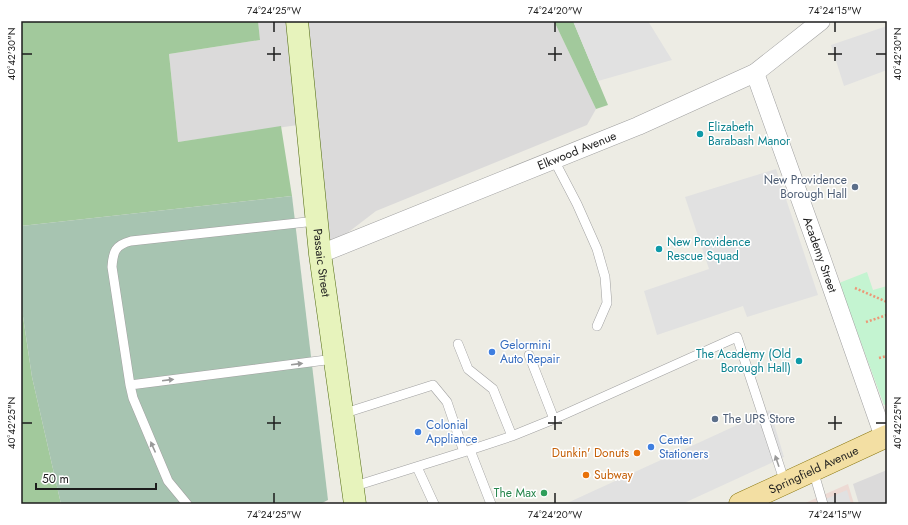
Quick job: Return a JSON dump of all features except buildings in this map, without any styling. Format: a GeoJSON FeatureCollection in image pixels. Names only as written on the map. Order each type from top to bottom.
{"type":"FeatureCollection","features":[{"type":"Feature","properties":{"kind":"main road","name":"Passaic Street"},"geometry":{"type":"LineString","coordinates":[[297,21],[316,221],[353,496]]}},
{"type":"Feature","properties":{"kind":"main road","name":"Springfield Avenue"},"geometry":{"type":"LineString","coordinates":[[740,504],[885,437]]}},
{"type":"Feature","properties":{"kind":"street","name":"Elkwood Avenue"},"geometry":{"type":"LineString","coordinates":[[320,254],[638,126],[755,74],[821,21]]}},
{"type":"Feature","properties":{"kind":"street","name":"Academy Street"},"geometry":{"type":"LineString","coordinates":[[755,74],[822,257],[885,437]]}},
{"type":"Feature","properties":{"kind":"lane"},"geometry":{"type":"LineString","coordinates":[[554,160],[577,204],[597,249],[605,277],[607,303],[597,326]]}},
{"type":"Feature","properties":{"kind":"lane"},"geometry":{"type":"LineString","coordinates":[[187,504],[168,481],[136,405],[130,385],[112,267],[116,249],[122,243],[131,241],[316,221]]}},
{"type":"Feature","properties":{"kind":"lane"},"geometry":{"type":"LineString","coordinates":[[353,496],[417,467],[512,436],[554,419],[737,337],[785,483]]}},
{"type":"Feature","properties":{"kind":"lane"},"geometry":{"type":"LineString","coordinates":[[458,344],[468,369],[493,389],[512,436]]}},
{"type":"Feature","properties":{"kind":"lane"},"geometry":{"type":"LineString","coordinates":[[529,355],[554,419]]}},
{"type":"Feature","properties":{"kind":"lane"},"geometry":{"type":"LineString","coordinates":[[130,385],[334,359]]}},
{"type":"Feature","properties":{"kind":"lane"},"geometry":{"type":"LineString","coordinates":[[342,414],[433,385],[447,402],[491,504]]}},
{"type":"Feature","properties":{"kind":"lane"},"geometry":{"type":"LineString","coordinates":[[417,467],[434,504]]}},
{"type":"Feature","properties":{"kind":"lane"},"geometry":{"type":"LineString","coordinates":[[813,470],[823,504]]}},
{"type":"Feature","properties":{"kind":"path"},"geometry":{"type":"LineString","coordinates":[[855,288],[887,302]]}},
{"type":"Feature","properties":{"kind":"path"},"geometry":{"type":"LineString","coordinates":[[866,322],[887,315]]}},
{"type":"Feature","properties":{"kind":"path"},"geometry":{"type":"LineString","coordinates":[[879,358],[887,356]]}},
{"type":"Feature","properties":{"kind":"shaded area"},"geometry":{"type":"Polygon","coordinates":[[[258,21],[554,21],[596,109],[587,125],[376,211],[320,254],[305,124],[178,142],[169,54],[260,40],[258,21]]]}},
{"type":"Feature","properties":{"kind":"shaded area"},"geometry":{"type":"Polygon","coordinates":[[[573,21],[648,21],[672,60],[598,81],[573,21]]]}},
{"type":"Feature","properties":{"kind":"shaded area"},"geometry":{"type":"Polygon","coordinates":[[[887,26],[887,70],[844,86],[831,45],[887,26]]]}},
{"type":"Feature","properties":{"kind":"shaded area"},"geometry":{"type":"Polygon","coordinates":[[[776,169],[818,295],[747,317],[743,306],[657,335],[644,291],[709,269],[685,197],[776,169]]]}},
{"type":"Feature","properties":{"kind":"shaded area"},"geometry":{"type":"Polygon","coordinates":[[[770,410],[784,457],[682,504],[565,504],[770,410]]]}},
{"type":"Feature","properties":{"kind":"shaded area"},"geometry":{"type":"Polygon","coordinates":[[[887,470],[887,504],[859,504],[853,484],[887,470]]]}},
{"type":"Feature","properties":{"kind":"shaded area"},"geometry":{"type":"Polygon","coordinates":[[[848,484],[854,504],[803,504],[848,484]]]}},
{"type":"Feature","properties":{"kind":"shaded area"},"geometry":{"type":"Polygon","coordinates":[[[847,490],[851,504],[814,504],[847,490]]]}},
{"type":"Feature","properties":{"kind":"green space"},"geometry":{"type":"Polygon","coordinates":[[[21,21],[258,21],[260,40],[169,54],[178,142],[281,126],[292,196],[21,226],[21,21]]]}},
{"type":"Feature","properties":{"kind":"green space"},"geometry":{"type":"Polygon","coordinates":[[[554,21],[573,21],[608,105],[596,109],[554,21]]]}},
{"type":"Feature","properties":{"kind":"green space"},"geometry":{"type":"Polygon","coordinates":[[[292,196],[328,500],[320,504],[61,504],[32,377],[21,303],[21,226],[292,196]]]}},
{"type":"Feature","properties":{"kind":"green space"},"geometry":{"type":"Polygon","coordinates":[[[867,272],[873,290],[887,286],[887,404],[884,405],[839,283],[867,272]]]}},
{"type":"Feature","properties":{"kind":"green space"},"geometry":{"type":"Polygon","coordinates":[[[21,303],[32,377],[61,504],[21,504],[21,303]]]}},
{"type":"Feature","properties":{"kind":"place","name":"Elizabeth Barabash Manor"},"geometry":{"type":"Point","coordinates":[700,134]}},
{"type":"Feature","properties":{"kind":"place","name":"New Providence Borough Hall"},"geometry":{"type":"Point","coordinates":[855,187]}},
{"type":"Feature","properties":{"kind":"place","name":"New Providence Rescue Squad"},"geometry":{"type":"Point","coordinates":[659,249]}},
{"type":"Feature","properties":{"kind":"place","name":"Gelormini Auto Repair"},"geometry":{"type":"Point","coordinates":[492,352]}},
{"type":"Feature","properties":{"kind":"place","name":"The Academy (Old Borough Hall)"},"geometry":{"type":"Point","coordinates":[799,361]}},
{"type":"Feature","properties":{"kind":"place","name":"The UPS Store"},"geometry":{"type":"Point","coordinates":[715,419]}},
{"type":"Feature","properties":{"kind":"place","name":"Colonial Appliance"},"geometry":{"type":"Point","coordinates":[418,432]}},
{"type":"Feature","properties":{"kind":"place","name":"Center Stationers"},"geometry":{"type":"Point","coordinates":[651,447]}},
{"type":"Feature","properties":{"kind":"place","name":"Dunkin' Donuts"},"geometry":{"type":"Point","coordinates":[637,453]}},
{"type":"Feature","properties":{"kind":"place","name":"Subway"},"geometry":{"type":"Point","coordinates":[586,475]}},
{"type":"Feature","properties":{"kind":"place","name":"The Max"},"geometry":{"type":"Point","coordinates":[544,493]}}]}
